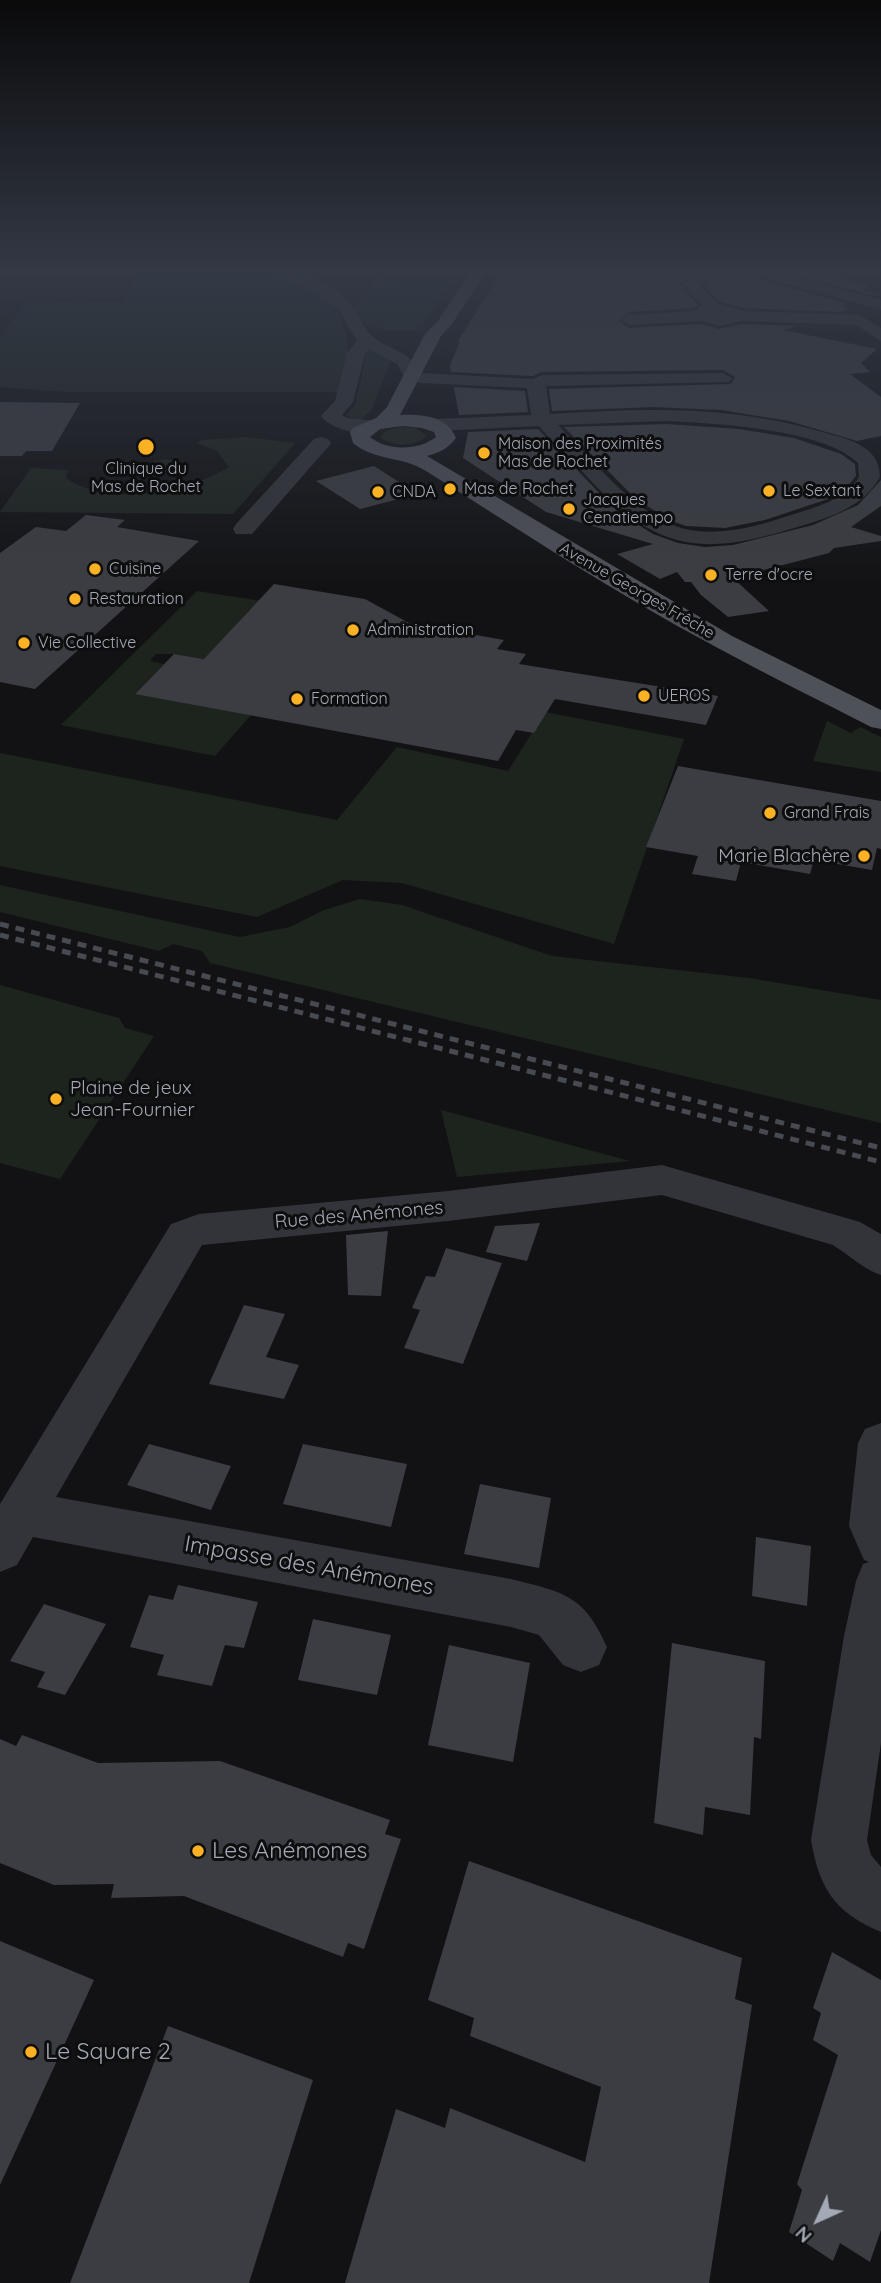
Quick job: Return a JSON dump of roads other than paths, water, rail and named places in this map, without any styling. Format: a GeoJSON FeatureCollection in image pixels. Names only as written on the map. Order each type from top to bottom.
{"type":"FeatureCollection","features":[{"type":"Feature","properties":{"kind":"main road","name":"Avenue Georges Frêche"},"geometry":{"type":"LineString","coordinates":[[370,431],[395,409],[415,379]]}},
{"type":"Feature","properties":{"kind":"main road","name":"Avenue Georges Frêche"},"geometry":{"type":"LineString","coordinates":[[416,379],[416,404],[420,414],[438,433],[449,460],[482,487],[546,528],[737,639],[881,710]]}},
{"type":"Feature","properties":{"kind":"main road"},"geometry":{"type":"LineString","coordinates":[[409,420],[438,433],[422,450],[400,452],[379,450],[370,431],[409,420]]}},
{"type":"Feature","properties":{"kind":"main road","name":"Avenue Georges Frêche"},"geometry":{"type":"LineString","coordinates":[[400,452],[429,464],[545,537],[723,641],[881,721]]}},
{"type":"Feature","properties":{"kind":"street"},"geometry":{"type":"LineString","coordinates":[[350,379],[344,402],[331,416],[343,424],[370,431]]}},
{"type":"Feature","properties":{"kind":"street"},"geometry":{"type":"LineString","coordinates":[[449,379],[524,382],[536,387],[557,380],[678,379]]}},
{"type":"Feature","properties":{"kind":"street"},"geometry":{"type":"LineString","coordinates":[[438,433],[542,418],[693,416],[746,420],[850,447],[867,459],[870,473],[859,492],[824,511],[782,524],[708,538],[665,531],[629,508],[542,418],[536,387]]}},
{"type":"Feature","properties":{"kind":"street"},"geometry":{"type":"LineString","coordinates":[[299,439],[327,442],[370,431]]}},
{"type":"Feature","properties":{"kind":"street"},"geometry":{"type":"LineString","coordinates":[[244,529],[327,442]]}},
{"type":"Feature","properties":{"kind":"street","name":"Rue des Anémones"},"geometry":{"type":"LineString","coordinates":[[11,1531],[185,1235],[199,1230],[448,1206],[662,1180],[846,1233],[871,1248],[881,1259]]}},
{"type":"Feature","properties":{"kind":"street"},"geometry":{"type":"LineString","coordinates":[[881,1443],[873,1515],[873,1527],[881,1544]]}},
{"type":"Feature","properties":{"kind":"street","name":"Impasse des Anémones"},"geometry":{"type":"LineString","coordinates":[[11,1531],[511,1604],[555,1615],[581,1647]]}},
{"type":"Feature","properties":{"kind":"street"},"geometry":{"type":"LineString","coordinates":[[881,1581],[839,1840],[842,1864],[861,1892],[881,1903]]}},
{"type":"Feature","properties":{"kind":"railway"},"geometry":{"type":"LineString","coordinates":[[0,924],[881,1148]]}},
{"type":"Feature","properties":{"kind":"railway"},"geometry":{"type":"LineString","coordinates":[[0,935],[881,1162]]}},
{"type":"Feature","properties":{"kind":"place","name":"Clinique du Mas de Rochet"},"geometry":{"type":"Point","coordinates":[146,447]}},
{"type":"Feature","properties":{"kind":"place","name":"Maison des Proximités Mas de Rochet"},"geometry":{"type":"Point","coordinates":[484,453]}},
{"type":"Feature","properties":{"kind":"place","name":"Mas de Rochet"},"geometry":{"type":"Point","coordinates":[450,489]}},
{"type":"Feature","properties":{"kind":"place","name":"Le Sextant"},"geometry":{"type":"Point","coordinates":[769,491]}},
{"type":"Feature","properties":{"kind":"place","name":"CNDA"},"geometry":{"type":"Point","coordinates":[378,492]}},
{"type":"Feature","properties":{"kind":"place","name":"Jacques Cenatiempo"},"geometry":{"type":"Point","coordinates":[569,509]}},
{"type":"Feature","properties":{"kind":"place","name":"Cuisine"},"geometry":{"type":"Point","coordinates":[95,569]}},
{"type":"Feature","properties":{"kind":"place","name":"Terre d'ocre"},"geometry":{"type":"Point","coordinates":[711,575]}},
{"type":"Feature","properties":{"kind":"place","name":"Restauration"},"geometry":{"type":"Point","coordinates":[75,599]}},
{"type":"Feature","properties":{"kind":"place","name":"Administration"},"geometry":{"type":"Point","coordinates":[353,630]}},
{"type":"Feature","properties":{"kind":"place","name":"Vie Collective"},"geometry":{"type":"Point","coordinates":[24,643]}},
{"type":"Feature","properties":{"kind":"place","name":"UEROS"},"geometry":{"type":"Point","coordinates":[644,696]}},
{"type":"Feature","properties":{"kind":"place","name":"Formation"},"geometry":{"type":"Point","coordinates":[297,699]}},
{"type":"Feature","properties":{"kind":"place","name":"Grand Frais"},"geometry":{"type":"Point","coordinates":[770,813]}},
{"type":"Feature","properties":{"kind":"place","name":"Marie Blachère"},"geometry":{"type":"Point","coordinates":[864,856]}},
{"type":"Feature","properties":{"kind":"place","name":"Plaine de jeux Jean-Fournier"},"geometry":{"type":"Point","coordinates":[56,1099]}},
{"type":"Feature","properties":{"kind":"place","name":"Les Anémones"},"geometry":{"type":"Point","coordinates":[198,1851]}},
{"type":"Feature","properties":{"kind":"place","name":"Le Square 2"},"geometry":{"type":"Point","coordinates":[31,2052]}}]}
